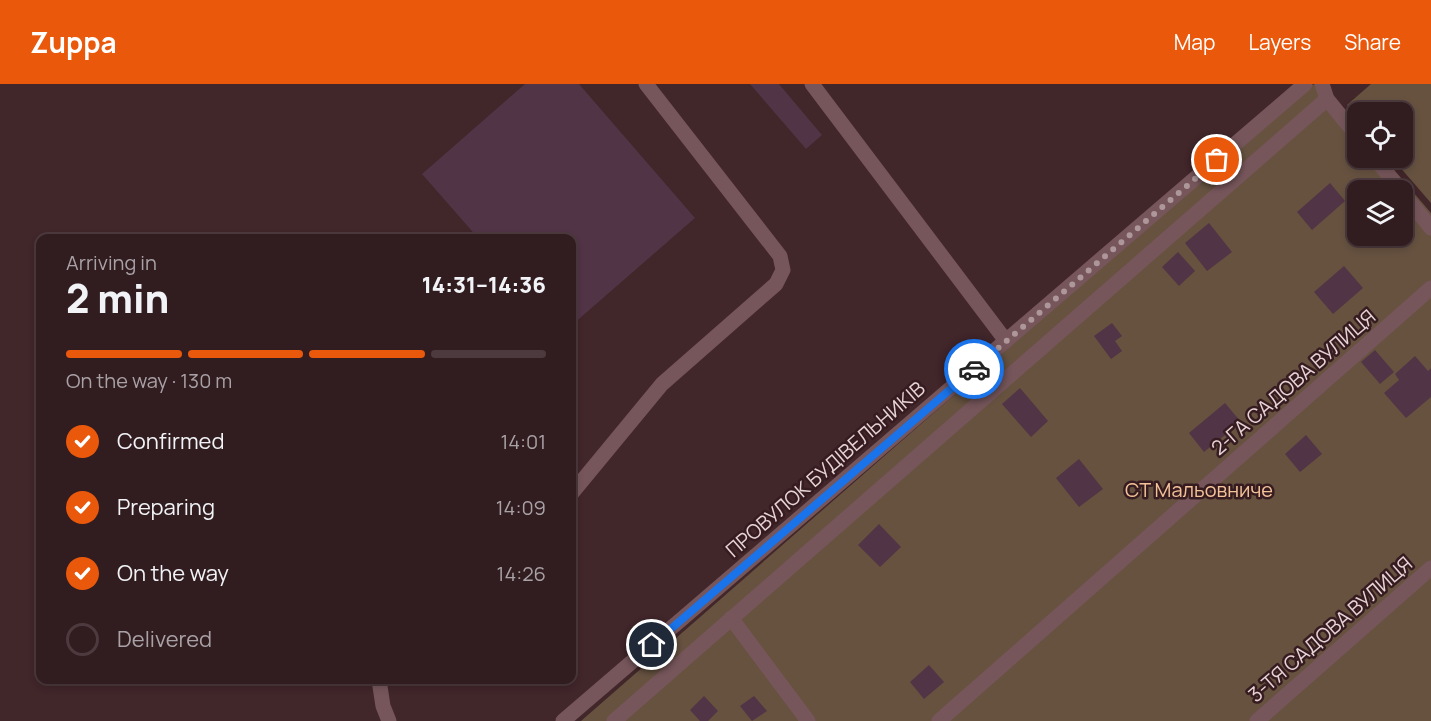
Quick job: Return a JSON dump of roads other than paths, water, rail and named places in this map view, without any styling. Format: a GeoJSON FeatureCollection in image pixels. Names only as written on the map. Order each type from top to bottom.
{"type":"FeatureCollection","features":[{"type":"Feature","properties":{"kind":"street"},"geometry":{"type":"LineString","coordinates":[[576,488],[662,384],[776,285],[783,270],[780,256],[646,84]]}},
{"type":"Feature","properties":{"kind":"street"},"geometry":{"type":"LineString","coordinates":[[812,84],[1006,341]]}},
{"type":"Feature","properties":{"kind":"street","name":"ПРОВУЛОК БУДІВЕЛЬНИКІВ"},"geometry":{"type":"LineString","coordinates":[[563,721],[1305,84]]}},
{"type":"Feature","properties":{"kind":"street"},"geometry":{"type":"LineString","coordinates":[[614,721],[1324,91],[1347,122]]}},
{"type":"Feature","properties":{"kind":"street"},"geometry":{"type":"LineString","coordinates":[[1382,168],[1393,180]]}},
{"type":"Feature","properties":{"kind":"street"},"geometry":{"type":"LineString","coordinates":[[1413,205],[1431,228]]}},
{"type":"Feature","properties":{"kind":"street","name":"2-ГА САДОВА ВУЛИЦЯ"},"geometry":{"type":"LineString","coordinates":[[939,721],[1431,288]]}},
{"type":"Feature","properties":{"kind":"street","name":"3-ТЯ САДОВА ВУЛИЦЯ"},"geometry":{"type":"LineString","coordinates":[[1257,721],[1431,568]]}},
{"type":"Feature","properties":{"kind":"street"},"geometry":{"type":"LineString","coordinates":[[731,618],[808,721]]}},
{"type":"Feature","properties":{"kind":"street"},"geometry":{"type":"LineString","coordinates":[[380,684],[383,706],[389,721]]}},
{"type":"Feature","properties":{"kind":"park label","name":"СТ Мальовниче"},"geometry":{"type":"Point","coordinates":[1199,489]}}]}
